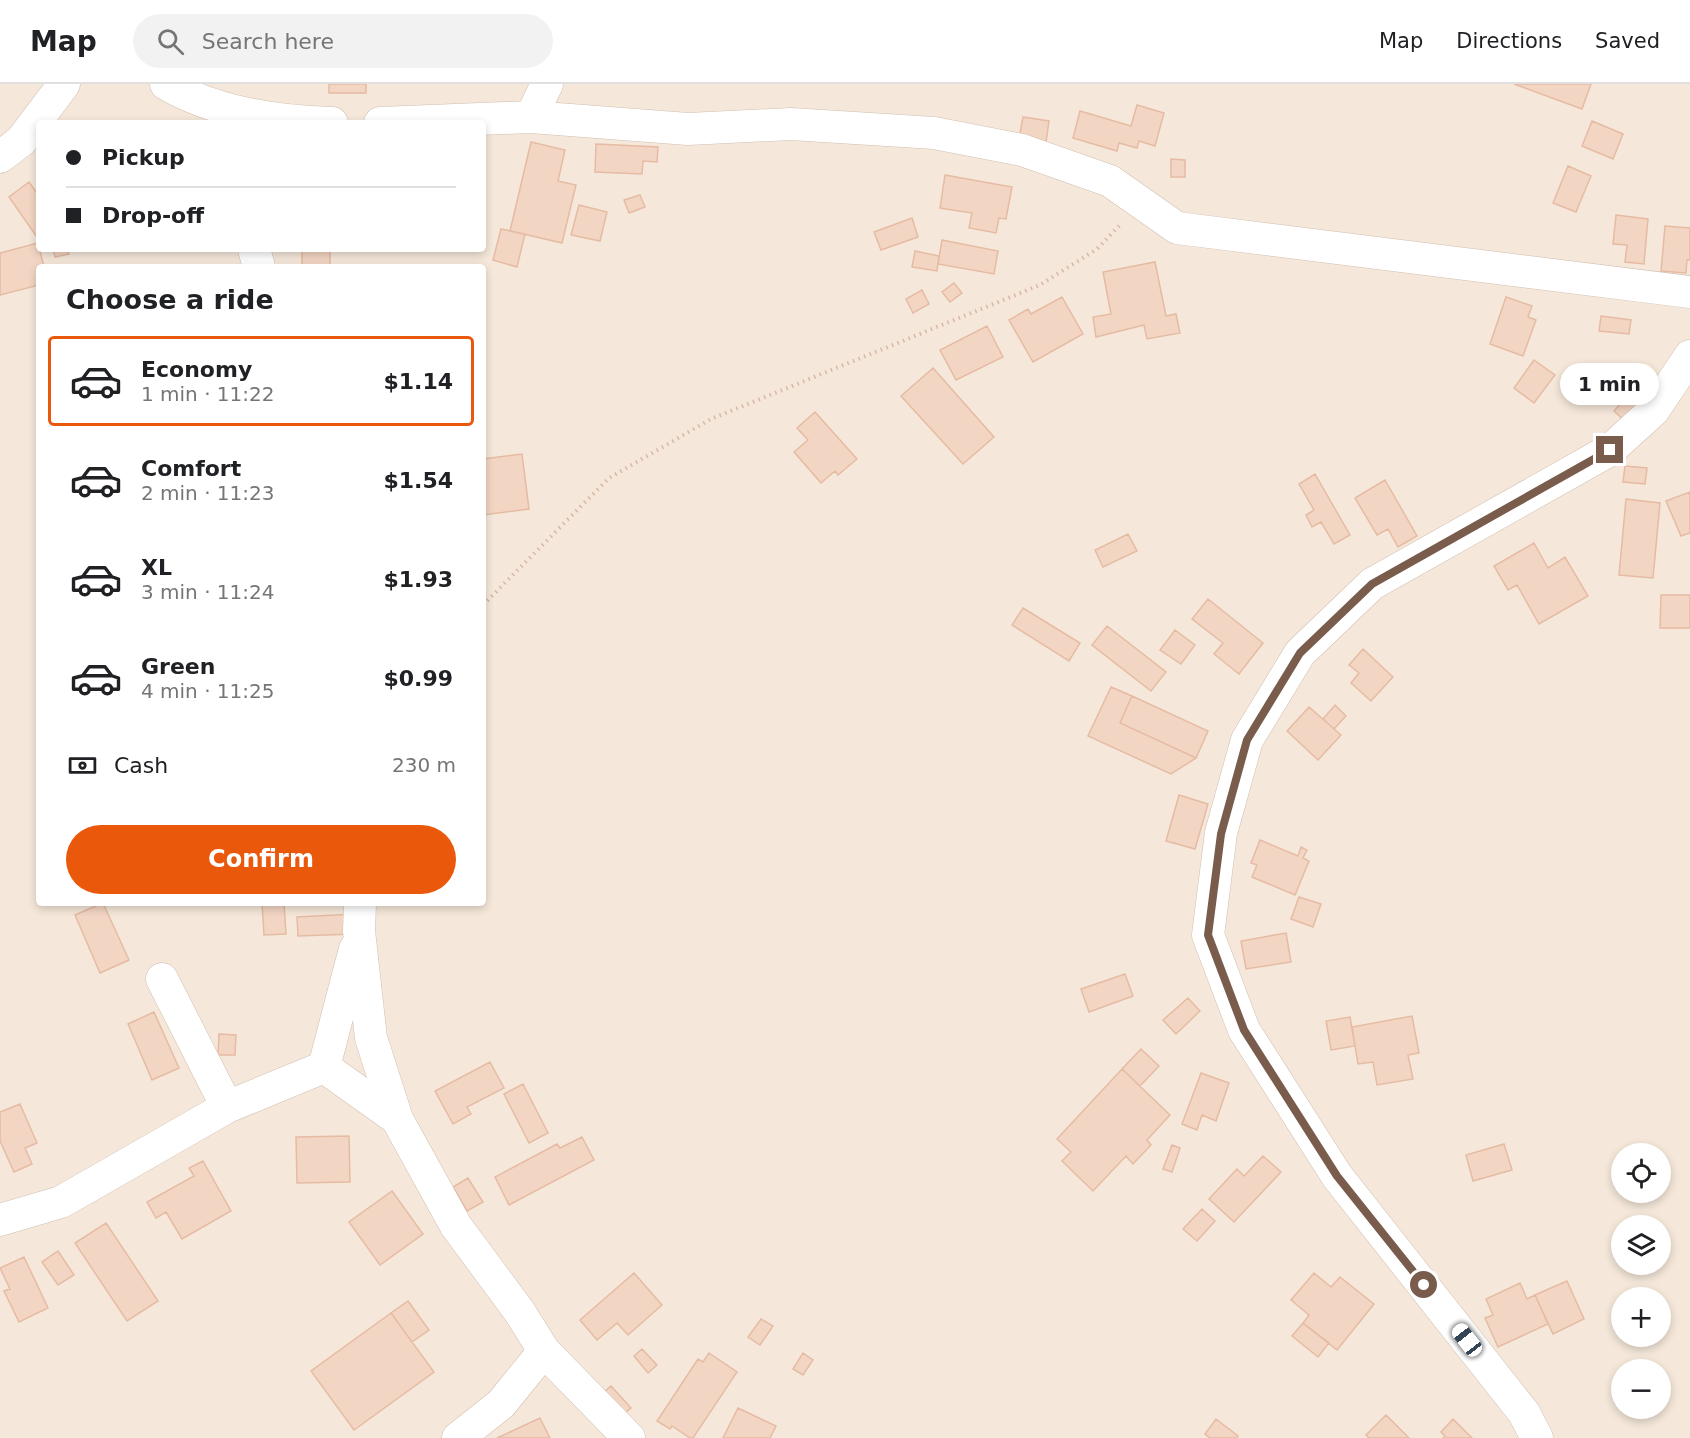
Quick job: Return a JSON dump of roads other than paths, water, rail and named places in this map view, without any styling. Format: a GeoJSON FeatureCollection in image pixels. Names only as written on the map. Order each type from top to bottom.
{"type":"FeatureCollection","features":[{"type":"Feature","properties":{"kind":"street"},"geometry":{"type":"LineString","coordinates":[[37,120],[64,84]]}},
{"type":"Feature","properties":{"kind":"street"},"geometry":{"type":"LineString","coordinates":[[531,117],[547,84]]}},
{"type":"Feature","properties":{"kind":"street"},"geometry":{"type":"LineString","coordinates":[[170,87],[174,96],[195,120]]}},
{"type":"Feature","properties":{"kind":"street"},"geometry":{"type":"LineString","coordinates":[[170,87],[215,104],[278,120]]}},
{"type":"Feature","properties":{"kind":"street"},"geometry":{"type":"LineString","coordinates":[[456,120],[531,117],[688,129],[791,124],[934,133],[1022,150],[1110,181],[1177,228],[1690,292]]}},
{"type":"Feature","properties":{"kind":"street"},"geometry":{"type":"LineString","coordinates":[[0,156],[21,141],[36,121]]}},
{"type":"Feature","properties":{"kind":"street"},"geometry":{"type":"LineString","coordinates":[[1537,1438],[1524,1413],[1337,1176],[1244,1030],[1208,935],[1221,834],[1247,740],[1300,653],[1372,584],[1610,450],[1653,411],[1690,356]]}},
{"type":"Feature","properties":{"kind":"street"},"geometry":{"type":"LineString","coordinates":[[324,1067],[360,917]]}},
{"type":"Feature","properties":{"kind":"street"},"geometry":{"type":"LineString","coordinates":[[360,917],[371,1038],[397,1119],[456,1226],[519,1311],[544,1351],[629,1438]]}},
{"type":"Feature","properties":{"kind":"street"},"geometry":{"type":"LineString","coordinates":[[162,979],[226,1107]]}},
{"type":"Feature","properties":{"kind":"street"},"geometry":{"type":"LineString","coordinates":[[0,1220],[61,1202],[226,1107],[324,1067]]}},
{"type":"Feature","properties":{"kind":"street"},"geometry":{"type":"LineString","coordinates":[[324,1067],[397,1119]]}},
{"type":"Feature","properties":{"kind":"street"},"geometry":{"type":"LineString","coordinates":[[458,1438],[501,1404],[544,1351]]}}]}
